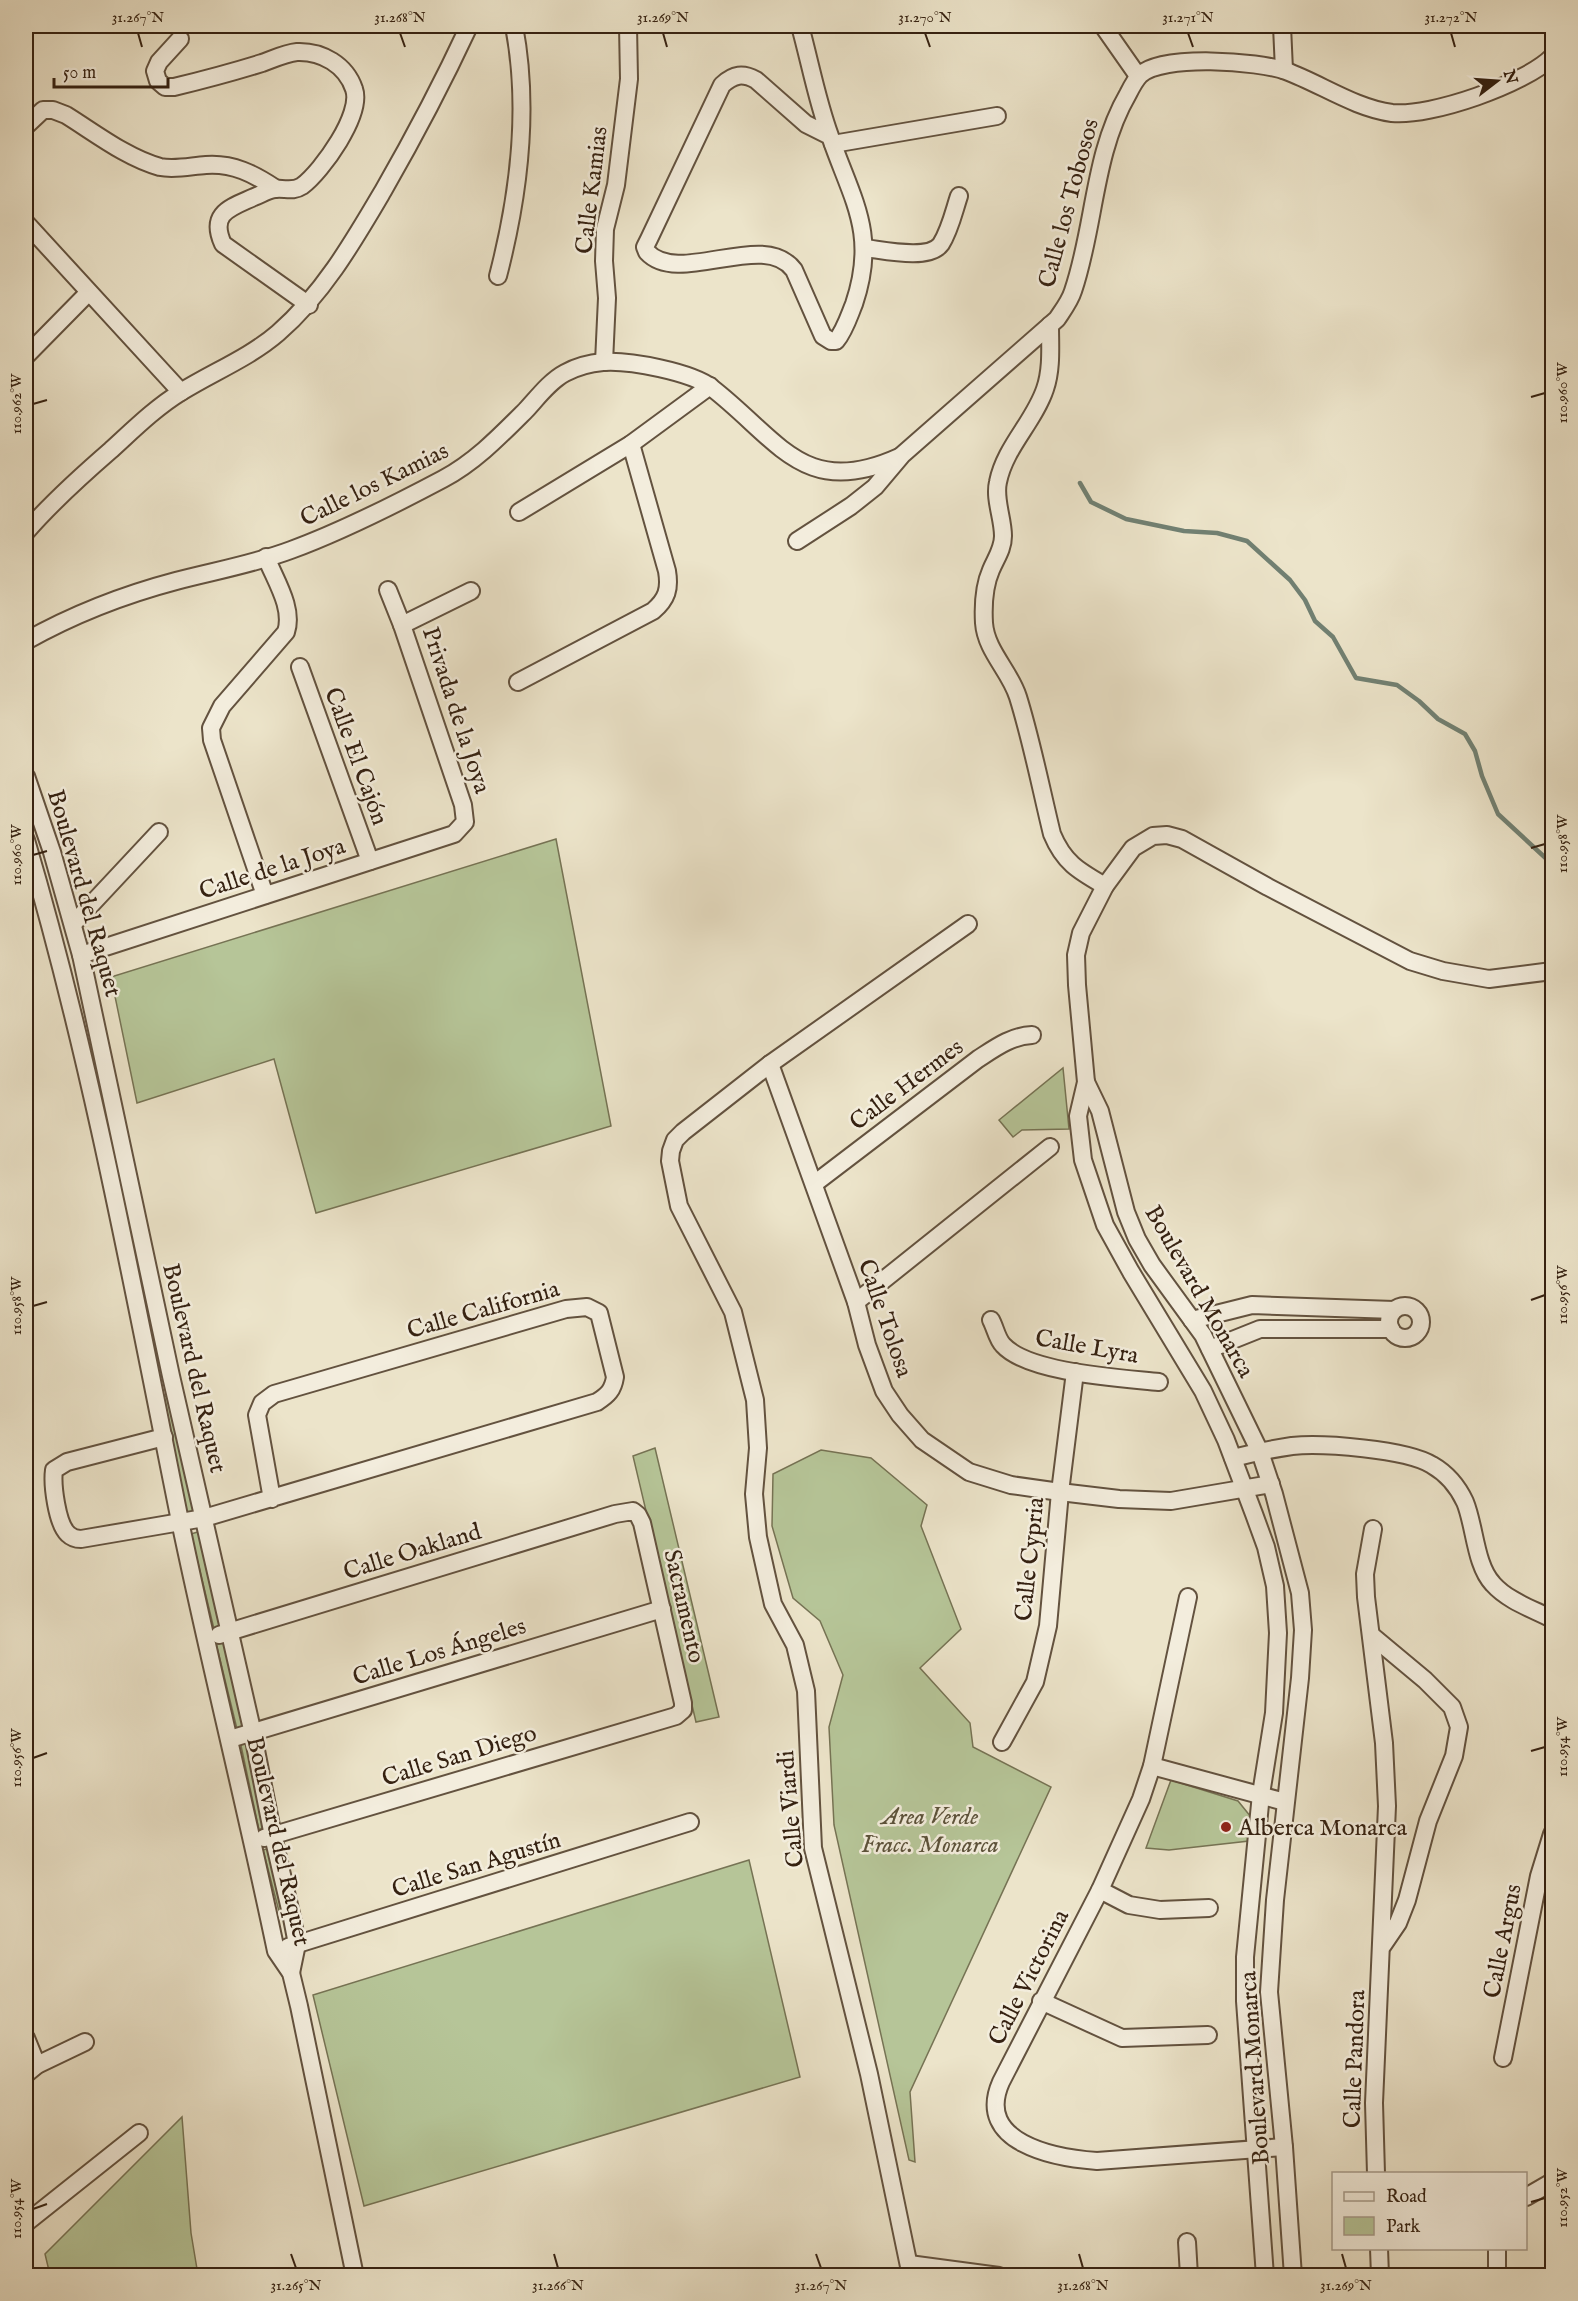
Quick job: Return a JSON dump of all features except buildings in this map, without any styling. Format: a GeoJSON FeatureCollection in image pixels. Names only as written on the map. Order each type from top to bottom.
{"type":"FeatureCollection","features":[{"type":"Feature","properties":{"kind":"street"},"geometry":{"type":"LineString","coordinates":[[26,532],[52,503],[153,412],[181,392],[267,341],[309,304],[357,236],[447,74],[469,26]]}},
{"type":"Feature","properties":{"kind":"street"},"geometry":{"type":"LineString","coordinates":[[498,276],[506,244],[521,147],[522,89],[519,50],[514,26]]}},
{"type":"Feature","properties":{"kind":"street","name":"Calle Kamias"},"geometry":{"type":"LineString","coordinates":[[604,362],[607,298],[605,229],[616,185],[629,79],[628,26]]}},
{"type":"Feature","properties":{"kind":"street"},"geometry":{"type":"LineString","coordinates":[[800,26],[831,140],[860,217],[864,248],[863,273],[840,336],[834,341],[827,340],[823,336],[801,283],[788,262],[764,255],[678,264],[652,258],[646,250],[648,239],[722,85],[737,75],[747,75],[756,80],[806,124],[831,140],[997,116]]}},
{"type":"Feature","properties":{"kind":"street"},"geometry":{"type":"LineString","coordinates":[[1103,26],[1138,76],[1149,68],[1167,64],[1206,61],[1284,70],[1369,107],[1393,113],[1434,110],[1510,84],[1536,70],[1552,57]]}},
{"type":"Feature","properties":{"kind":"street"},"geometry":{"type":"LineString","coordinates":[[1282,26],[1284,70]]}},
{"type":"Feature","properties":{"kind":"street"},"geometry":{"type":"LineString","coordinates":[[26,126],[43,110],[53,110],[66,115],[146,162],[162,167],[183,168],[208,165],[237,167],[275,188],[292,190],[302,186],[337,146],[353,113],[357,97],[352,81],[339,65],[318,53],[296,52],[239,70],[174,87],[165,87],[158,81],[155,70],[159,62],[180,39]]}},
{"type":"Feature","properties":{"kind":"street","name":"Calle los Tobosos"},"geometry":{"type":"LineString","coordinates":[[902,455],[1058,319],[1072,294],[1100,173],[1117,114],[1138,76]]}},
{"type":"Feature","properties":{"kind":"street"},"geometry":{"type":"LineString","coordinates":[[275,188],[232,207],[222,214],[217,224],[218,233],[223,244],[229,249],[309,304]]}},
{"type":"Feature","properties":{"kind":"street"},"geometry":{"type":"LineString","coordinates":[[864,248],[917,254],[935,250],[947,231],[959,196]]}},
{"type":"Feature","properties":{"kind":"street"},"geometry":{"type":"LineString","coordinates":[[26,223],[181,392]]}},
{"type":"Feature","properties":{"kind":"street"},"geometry":{"type":"LineString","coordinates":[[26,356],[88,293]]}},
{"type":"Feature","properties":{"kind":"street"},"geometry":{"type":"LineString","coordinates":[[1050,326],[1050,367],[1045,389],[1035,411],[1010,451],[997,485],[1003,538],[1001,551],[991,569],[985,590],[984,624],[986,638],[1008,674],[1019,698],[1052,834],[1059,850],[1076,870],[1105,886]]}},
{"type":"Feature","properties":{"kind":"street","name":"Calle los Kamias"},"geometry":{"type":"LineString","coordinates":[[26,641],[62,621],[119,598],[289,551],[342,529],[445,478],[469,463],[492,444],[550,384],[565,373],[604,362],[648,366],[678,372],[710,386],[795,459],[816,469],[852,472],[885,463],[902,455]]}},
{"type":"Feature","properties":{"kind":"street"},"geometry":{"type":"LineString","coordinates":[[519,512],[631,444],[710,386]]}},
{"type":"Feature","properties":{"kind":"street"},"geometry":{"type":"LineString","coordinates":[[518,682],[652,611],[663,603],[667,595],[669,585],[667,571],[631,444]]}},
{"type":"Feature","properties":{"kind":"street"},"geometry":{"type":"LineString","coordinates":[[797,541],[875,486],[902,455]]}},
{"type":"Feature","properties":{"kind":"street"},"geometry":{"type":"LineString","coordinates":[[265,895],[212,740],[211,728],[222,706],[286,632],[290,621],[288,610],[266,557]]}},
{"type":"Feature","properties":{"kind":"street"},"geometry":{"type":"LineString","coordinates":[[388,590],[402,625]]}},
{"type":"Feature","properties":{"kind":"street","name":"Privada de la Joya"},"geometry":{"type":"LineString","coordinates":[[465,815],[402,625],[471,591]]}},
{"type":"Feature","properties":{"kind":"street","name":"Calle El Cajón"},"geometry":{"type":"LineString","coordinates":[[300,667],[370,861]]}},
{"type":"Feature","properties":{"kind":"street","name":"Boulevard del Raquet"},"geometry":{"type":"LineString","coordinates":[[26,776],[52,852],[81,955],[164,1344],[252,1732],[297,1944],[291,1974]]}},
{"type":"Feature","properties":{"kind":"street","name":"Calle de la Joya"},"geometry":{"type":"LineString","coordinates":[[81,955],[454,834],[465,822],[465,815]]}},
{"type":"Feature","properties":{"kind":"street"},"geometry":{"type":"LineString","coordinates":[[73,924],[159,832]]}},
{"type":"Feature","properties":{"kind":"street"},"geometry":{"type":"LineString","coordinates":[[1086,1082],[1077,985],[1076,954],[1081,933],[1116,869],[1138,844],[1153,836],[1167,835],[1182,839],[1268,888],[1410,961],[1443,971],[1489,979],[1552,971]]}},
{"type":"Feature","properties":{"kind":"street","name":"Boulevard del Raquet"},"geometry":{"type":"LineString","coordinates":[[26,840],[43,897],[100,1127],[206,1638],[276,1951],[291,1974],[311,2059],[355,2276]]}},
{"type":"Feature","properties":{"kind":"street"},"geometry":{"type":"LineString","coordinates":[[26,894],[66,898]]}},
{"type":"Feature","properties":{"kind":"street","name":"Calle Viardi"},"geometry":{"type":"LineString","coordinates":[[910,2270],[868,2074],[813,1848],[806,1691],[795,1646],[773,1604],[758,1537],[754,1494],[758,1448],[755,1400],[732,1312],[679,1206],[670,1161],[675,1140],[682,1132],[770,1064],[968,924]]}},
{"type":"Feature","properties":{"kind":"street","name":"Calle Hermes"},"geometry":{"type":"LineString","coordinates":[[814,1184],[978,1059],[1005,1042],[1023,1035],[1032,1035]]}},
{"type":"Feature","properties":{"kind":"street","name":"Calle Tolosa"},"geometry":{"type":"LineString","coordinates":[[770,1064],[856,1302],[867,1346],[884,1391],[900,1415],[922,1440],[969,1472],[1011,1485],[1060,1492],[1171,1502],[1271,1484]]}},
{"type":"Feature","properties":{"kind":"street","name":"Boulevard Monarca"},"geometry":{"type":"LineString","coordinates":[[1086,1082],[1100,1111],[1126,1212],[1137,1239],[1152,1265],[1210,1348],[1260,1452],[1271,1484],[1300,1593],[1303,1630],[1300,1678],[1270,1947],[1269,1992],[1284,2147],[1293,2276]]}},
{"type":"Feature","properties":{"kind":"street","name":"Boulevard Monarca"},"geometry":{"type":"LineString","coordinates":[[1086,1082],[1078,1116],[1083,1160],[1105,1225],[1203,1391],[1245,1489],[1266,1547],[1275,1586],[1278,1633],[1274,1713],[1261,1794],[1245,1957],[1245,2001],[1265,2276]]}},
{"type":"Feature","properties":{"kind":"street"},"geometry":{"type":"LineString","coordinates":[[856,1302],[1050,1147]]}},
{"type":"Feature","properties":{"kind":"street"},"geometry":{"type":"LineString","coordinates":[[1192,1320],[1252,1305],[1394,1310],[1402,1306],[1412,1307],[1419,1313],[1421,1324],[1418,1333],[1408,1338],[1398,1336],[1391,1329],[1389,1319],[1394,1310]]}},
{"type":"Feature","properties":{"kind":"street","name":"Calle California"},"geometry":{"type":"LineString","coordinates":[[164,1437],[61,1465],[54,1470],[56,1500],[66,1533],[81,1539],[204,1518],[272,1499],[597,1402],[608,1395],[615,1377],[599,1313],[587,1306],[566,1309],[274,1394],[262,1402],[257,1415],[272,1499]]}},
{"type":"Feature","properties":{"kind":"street","name":"Calle Lyra"},"geometry":{"type":"LineString","coordinates":[[991,1320],[1002,1344],[1022,1359],[1075,1372],[1159,1382]]}},
{"type":"Feature","properties":{"kind":"street"},"geometry":{"type":"LineString","coordinates":[[1210,1348],[1260,1329],[1391,1329]]}},
{"type":"Feature","properties":{"kind":"street","name":"Calle Cypria"},"geometry":{"type":"LineString","coordinates":[[1002,1742],[1035,1682],[1048,1626],[1060,1492],[1075,1372]]}},
{"type":"Feature","properties":{"kind":"street"},"geometry":{"type":"LineString","coordinates":[[1233,1458],[1293,1446],[1363,1448],[1414,1458],[1431,1464],[1446,1475],[1465,1502],[1480,1556],[1492,1584],[1506,1595],[1552,1619]]}},
{"type":"Feature","properties":{"kind":"street","name":"Sacramento"},"geometry":{"type":"LineString","coordinates":[[633,1511],[642,1523],[683,1703],[683,1710],[680,1714]]}},
{"type":"Feature","properties":{"kind":"street","name":"Calle Oakland"},"geometry":{"type":"LineString","coordinates":[[206,1638],[615,1514],[633,1511]]}},
{"type":"Feature","properties":{"kind":"street","name":"Calle Pandora"},"geometry":{"type":"LineString","coordinates":[[1373,1529],[1365,1574],[1366,1596],[1384,1743],[1387,1806],[1383,1946],[1374,2103],[1376,2172]]}},
{"type":"Feature","properties":{"kind":"street","name":"Calle Victorina"},"geometry":{"type":"LineString","coordinates":[[1188,1597],[1152,1766],[1141,1799],[1100,1890],[1041,2001],[996,2094],[994,2108],[1001,2125],[1014,2138],[1049,2154],[1068,2159],[1097,2161],[1284,2147]]}},
{"type":"Feature","properties":{"kind":"street","name":"Calle Los Ángeles"},"geometry":{"type":"LineString","coordinates":[[230,1739],[662,1610]]}},
{"type":"Feature","properties":{"kind":"street"},"geometry":{"type":"LineString","coordinates":[[1371,1635],[1425,1680],[1452,1707],[1459,1727],[1454,1756],[1428,1821],[1407,1900],[1398,1923],[1383,1946]]}},
{"type":"Feature","properties":{"kind":"street","name":"Calle San Diego"},"geometry":{"type":"LineString","coordinates":[[252,1841],[680,1714]]}},
{"type":"Feature","properties":{"kind":"street"},"geometry":{"type":"LineString","coordinates":[[1152,1766],[1285,1802]]}},
{"type":"Feature","properties":{"kind":"street","name":"Calle San Agustín"},"geometry":{"type":"LineString","coordinates":[[276,1951],[690,1822]]}},
{"type":"Feature","properties":{"kind":"street","name":"Calle Argus"},"geometry":{"type":"LineString","coordinates":[[1503,2058],[1539,1876],[1552,1834]]}},
{"type":"Feature","properties":{"kind":"street"},"geometry":{"type":"LineString","coordinates":[[1100,1890],[1129,1905],[1160,1910],[1209,1908]]}},
{"type":"Feature","properties":{"kind":"street"},"geometry":{"type":"LineString","coordinates":[[1041,2001],[1122,2038],[1208,2035]]}},
{"type":"Feature","properties":{"kind":"street"},"geometry":{"type":"LineString","coordinates":[[26,2038],[31,2069],[85,2042]]}},
{"type":"Feature","properties":{"kind":"street"},"geometry":{"type":"LineString","coordinates":[[26,2223],[139,2133]]}},
{"type":"Feature","properties":{"kind":"street"},"geometry":{"type":"LineString","coordinates":[[1527,2196],[1552,2182]]}},
{"type":"Feature","properties":{"kind":"street"},"geometry":{"type":"LineString","coordinates":[[1187,2242],[1189,2276]]}},
{"type":"Feature","properties":{"kind":"street"},"geometry":{"type":"LineString","coordinates":[[1379,2250],[1380,2276]]}},
{"type":"Feature","properties":{"kind":"street"},"geometry":{"type":"LineString","coordinates":[[1497,2250],[1497,2276]]}},
{"type":"Feature","properties":{"kind":"street"},"geometry":{"type":"LineString","coordinates":[[910,2270],[999,2276]]}},
{"type":"Feature","properties":{"kind":"green space"},"geometry":{"type":"Polygon","coordinates":[[[556,839],[611,1126],[316,1213],[274,1059],[137,1103],[111,977],[556,839]]]}},
{"type":"Feature","properties":{"kind":"green space"},"geometry":{"type":"Polygon","coordinates":[[[1063,1068],[1069,1129],[1022,1130],[1013,1137],[999,1120],[1063,1068]]]}},
{"type":"Feature","properties":{"kind":"green space"},"geometry":{"type":"Polygon","coordinates":[[[172,1394],[201,1518],[188,1522],[160,1398],[172,1394]]]}},
{"type":"Feature","properties":{"kind":"green space"},"geometry":{"type":"Polygon","coordinates":[[[655,1448],[719,1717],[696,1722],[633,1456],[655,1448]]]}},
{"type":"Feature","properties":{"kind":"green space","name":"Area Verde Fracc. Monarca"},"geometry":{"type":"Polygon","coordinates":[[[821,1450],[871,1458],[927,1505],[921,1526],[961,1629],[920,1668],[970,1723],[973,1747],[1051,1787],[910,2092],[915,2162],[909,2160],[834,1825],[829,1727],[843,1675],[820,1621],[793,1598],[772,1526],[773,1474],[821,1450]]]}},
{"type":"Feature","properties":{"kind":"green space"},"geometry":{"type":"Polygon","coordinates":[[[204,1530],[225,1626],[214,1629],[191,1534],[204,1530]]]}},
{"type":"Feature","properties":{"kind":"green space"},"geometry":{"type":"Polygon","coordinates":[[[227,1636],[248,1724],[237,1729],[215,1639],[227,1636]]]}},
{"type":"Feature","properties":{"kind":"green space"},"geometry":{"type":"Polygon","coordinates":[[[251,1736],[271,1823],[259,1830],[240,1741],[251,1736]]]}},
{"type":"Feature","properties":{"kind":"green space"},"geometry":{"type":"Polygon","coordinates":[[[1171,1780],[1238,1801],[1251,1817],[1249,1841],[1169,1850],[1146,1848],[1171,1780]]]}},
{"type":"Feature","properties":{"kind":"green space"},"geometry":{"type":"Polygon","coordinates":[[[274,1847],[292,1913],[281,1919],[263,1850],[274,1847]]]}},
{"type":"Feature","properties":{"kind":"green space"},"geometry":{"type":"Polygon","coordinates":[[[749,1860],[800,2077],[364,2206],[313,1995],[749,1860]]]}},
{"type":"Feature","properties":{"kind":"green space"},"geometry":{"type":"Polygon","coordinates":[[[182,2117],[191,2233],[198,2275],[50,2275],[45,2254],[182,2117]]]}},
{"type":"Feature","properties":{"kind":"waterway"},"geometry":{"type":"LineString","coordinates":[[1080,483],[1091,502],[1126,519],[1184,531],[1217,533],[1247,541],[1290,580],[1305,600],[1315,621],[1333,637],[1356,678],[1397,685],[1438,719],[1465,734],[1475,751],[1482,776],[1498,814],[1552,864]]}},
{"type":"Feature","properties":{"kind":"place","name":"Alberca Monarca"},"geometry":{"type":"Point","coordinates":[1226,1827]}}]}
